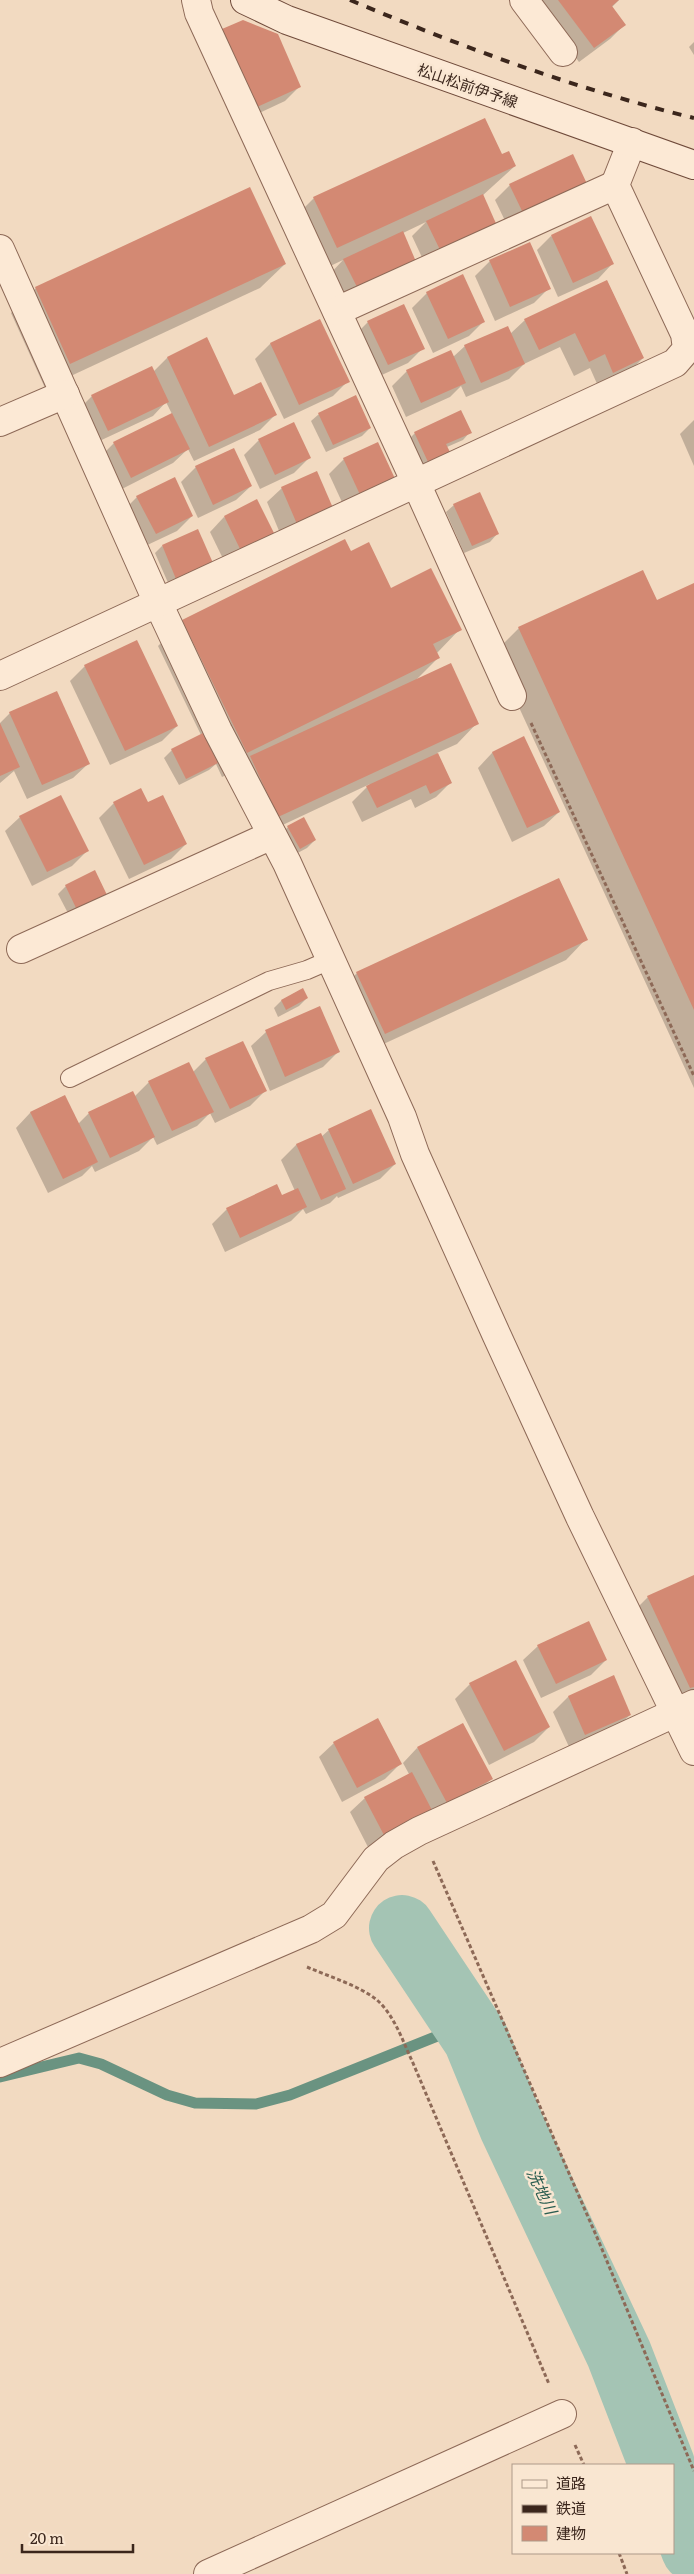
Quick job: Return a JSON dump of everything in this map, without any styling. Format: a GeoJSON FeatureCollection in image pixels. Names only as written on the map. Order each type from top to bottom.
{"type":"FeatureCollection","features":[{"type":"Feature","properties":{"kind":"street"},"geometry":{"type":"LineString","coordinates":[[196,0],[199,13],[512,696]]}},
{"type":"Feature","properties":{"kind":"street","name":"松山松前伊予線"},"geometry":{"type":"LineString","coordinates":[[245,0],[287,20],[694,165]]}},
{"type":"Feature","properties":{"kind":"street"},"geometry":{"type":"LineString","coordinates":[[524,0],[563,52]]}},
{"type":"Feature","properties":{"kind":"street"},"geometry":{"type":"LineString","coordinates":[[336,311],[614,185],[632,142]]}},
{"type":"Feature","properties":{"kind":"street"},"geometry":{"type":"LineString","coordinates":[[0,676],[675,363],[687,349],[685,334],[614,185]]}},
{"type":"Feature","properties":{"kind":"street"},"geometry":{"type":"LineString","coordinates":[[0,249],[158,603],[218,731],[272,835],[402,1117],[415,1154],[580,1517],[685,1709],[694,1751]]}},
{"type":"Feature","properties":{"kind":"street"},"geometry":{"type":"LineString","coordinates":[[0,422],[65,394]]}},
{"type":"Feature","properties":{"kind":"street"},"geometry":{"type":"LineString","coordinates":[[22,948],[272,835]]}},
{"type":"Feature","properties":{"kind":"street"},"geometry":{"type":"LineString","coordinates":[[0,2063],[311,1928],[334,1915],[376,1859],[394,1845],[419,1831],[685,1709]]}},
{"type":"Feature","properties":{"kind":"street"},"geometry":{"type":"LineString","coordinates":[[208,2574],[562,2414]]}},
{"type":"Feature","properties":{"kind":"lane"},"geometry":{"type":"LineString","coordinates":[[70,1078],[269,981],[307,970],[330,960]]}},
{"type":"Feature","properties":{"kind":"path"},"geometry":{"type":"LineString","coordinates":[[512,696],[522,705],[694,1076]]}},
{"type":"Feature","properties":{"kind":"path"},"geometry":{"type":"LineString","coordinates":[[419,1831],[462,1924],[595,2233],[694,2471]]}},
{"type":"Feature","properties":{"kind":"path"},"geometry":{"type":"LineString","coordinates":[[265,1949],[362,1991],[377,2001],[392,2019],[413,2063],[584,2464]]}},
{"type":"Feature","properties":{"kind":"path"},"geometry":{"type":"LineString","coordinates":[[619,2554],[627,2574]]}},
{"type":"Feature","properties":{"kind":"building"},"geometry":{"type":"Polygon","coordinates":[[[558,0],[619,0],[612,6],[626,25],[594,48],[558,0]]]}},
{"type":"Feature","properties":{"kind":"building"},"geometry":{"type":"Polygon","coordinates":[[[243,20],[278,34],[301,87],[257,107],[222,29],[243,20]]]}},
{"type":"Feature","properties":{"kind":"building"},"geometry":{"type":"Polygon","coordinates":[[[485,118],[502,154],[509,151],[516,166],[337,248],[313,197],[485,118]]]}},
{"type":"Feature","properties":{"kind":"building"},"geometry":{"type":"Polygon","coordinates":[[[573,154],[588,186],[524,215],[509,184],[573,154]]]}},
{"type":"Feature","properties":{"kind":"building"},"geometry":{"type":"Polygon","coordinates":[[[250,187],[286,264],[70,364],[35,287],[250,187]]]}},
{"type":"Feature","properties":{"kind":"building"},"geometry":{"type":"Polygon","coordinates":[[[483,194],[498,228],[442,254],[426,221],[483,194]]]}},
{"type":"Feature","properties":{"kind":"building"},"geometry":{"type":"Polygon","coordinates":[[[591,216],[614,264],[573,283],[551,235],[591,216]]]}},
{"type":"Feature","properties":{"kind":"building"},"geometry":{"type":"Polygon","coordinates":[[[403,231],[417,264],[359,291],[343,259],[403,231]]]}},
{"type":"Feature","properties":{"kind":"building"},"geometry":{"type":"Polygon","coordinates":[[[530,242],[551,289],[510,307],[489,260],[530,242]]]}},
{"type":"Feature","properties":{"kind":"building"},"geometry":{"type":"Polygon","coordinates":[[[463,274],[485,322],[448,339],[426,292],[463,274]]]}},
{"type":"Feature","properties":{"kind":"building"},"geometry":{"type":"Polygon","coordinates":[[[607,280],[644,358],[613,373],[605,354],[589,362],[575,333],[539,350],[524,319],[607,280]]]}},
{"type":"Feature","properties":{"kind":"building"},"geometry":{"type":"Polygon","coordinates":[[[404,304],[425,349],[388,365],[367,321],[404,304]]]}},
{"type":"Feature","properties":{"kind":"building"},"geometry":{"type":"Polygon","coordinates":[[[320,319],[350,382],[299,405],[270,343],[320,319]]]}},
{"type":"Feature","properties":{"kind":"building"},"geometry":{"type":"Polygon","coordinates":[[[508,326],[525,364],[481,383],[464,345],[508,326]]]}},
{"type":"Feature","properties":{"kind":"building"},"geometry":{"type":"Polygon","coordinates":[[[207,337],[234,395],[261,382],[277,415],[209,447],[167,357],[207,337]]]}},
{"type":"Feature","properties":{"kind":"building"},"geometry":{"type":"Polygon","coordinates":[[[451,350],[466,383],[421,403],[406,370],[451,350]]]}},
{"type":"Feature","properties":{"kind":"building"},"geometry":{"type":"Polygon","coordinates":[[[152,366],[169,402],[108,431],[91,395],[152,366]]]}},
{"type":"Feature","properties":{"kind":"building"},"geometry":{"type":"Polygon","coordinates":[[[356,395],[371,428],[333,445],[318,413],[356,395]]]}},
{"type":"Feature","properties":{"kind":"building"},"geometry":{"type":"Polygon","coordinates":[[[461,410],[472,433],[446,444],[451,454],[429,464],[414,432],[461,410]]]}},
{"type":"Feature","properties":{"kind":"building"},"geometry":{"type":"Polygon","coordinates":[[[172,413],[190,449],[131,478],[113,442],[172,413]]]}},
{"type":"Feature","properties":{"kind":"building"},"geometry":{"type":"Polygon","coordinates":[[[294,422],[311,458],[275,475],[258,439],[294,422]]]}},
{"type":"Feature","properties":{"kind":"building"},"geometry":{"type":"Polygon","coordinates":[[[378,442],[397,483],[362,499],[343,458],[378,442]]]}},
{"type":"Feature","properties":{"kind":"building"},"geometry":{"type":"Polygon","coordinates":[[[234,448],[252,486],[213,505],[195,466],[234,448]]]}},
{"type":"Feature","properties":{"kind":"building"},"geometry":{"type":"Polygon","coordinates":[[[317,471],[333,508],[297,524],[281,487],[317,471]]]}},
{"type":"Feature","properties":{"kind":"building"},"geometry":{"type":"Polygon","coordinates":[[[175,477],[193,516],[156,534],[136,496],[175,477]]]}},
{"type":"Feature","properties":{"kind":"building"},"geometry":{"type":"Polygon","coordinates":[[[480,492],[499,534],[472,546],[453,504],[480,492]]]}},
{"type":"Feature","properties":{"kind":"building"},"geometry":{"type":"Polygon","coordinates":[[[257,499],[276,537],[242,553],[224,516],[257,499]]]}},
{"type":"Feature","properties":{"kind":"building"},"geometry":{"type":"Polygon","coordinates":[[[198,529],[213,563],[176,579],[162,545],[198,529]]]}},
{"type":"Feature","properties":{"kind":"building"},"geometry":{"type":"Polygon","coordinates":[[[345,539],[351,551],[369,542],[391,588],[431,568],[462,630],[433,644],[440,658],[247,753],[182,620],[345,539]]]}},
{"type":"Feature","properties":{"kind":"building"},"geometry":{"type":"Polygon","coordinates":[[[643,570],[657,600],[694,583],[694,1010],[518,627],[643,570]]]}},
{"type":"Feature","properties":{"kind":"building"},"geometry":{"type":"Polygon","coordinates":[[[137,640],[178,726],[125,751],[84,665],[137,640]]]}},
{"type":"Feature","properties":{"kind":"building"},"geometry":{"type":"Polygon","coordinates":[[[451,663],[479,724],[278,817],[250,756],[451,663]]]}},
{"type":"Feature","properties":{"kind":"building"},"geometry":{"type":"Polygon","coordinates":[[[57,691],[90,764],[42,785],[9,712],[57,691]]]}},
{"type":"Feature","properties":{"kind":"building"},"geometry":{"type":"Polygon","coordinates":[[[0,723],[20,767],[0,776],[0,723]]]}},
{"type":"Feature","properties":{"kind":"building"},"geometry":{"type":"Polygon","coordinates":[[[203,733],[218,763],[186,779],[171,749],[203,733]]]}},
{"type":"Feature","properties":{"kind":"building"},"geometry":{"type":"Polygon","coordinates":[[[524,736],[560,812],[527,828],[492,752],[524,736]]]}},
{"type":"Feature","properties":{"kind":"building"},"geometry":{"type":"Polygon","coordinates":[[[438,753],[452,783],[430,794],[426,785],[377,808],[366,786],[438,753]]]}},
{"type":"Feature","properties":{"kind":"building"},"geometry":{"type":"Polygon","coordinates":[[[141,788],[148,802],[163,795],[187,844],[144,865],[113,802],[141,788]]]}},
{"type":"Feature","properties":{"kind":"building"},"geometry":{"type":"Polygon","coordinates":[[[61,795],[89,851],[47,872],[19,816],[61,795]]]}},
{"type":"Feature","properties":{"kind":"building"},"geometry":{"type":"Polygon","coordinates":[[[304,817],[316,840],[300,849],[287,826],[304,817]]]}},
{"type":"Feature","properties":{"kind":"building"},"geometry":{"type":"Polygon","coordinates":[[[95,870],[107,895],[77,910],[65,885],[95,870]]]}},
{"type":"Feature","properties":{"kind":"building"},"geometry":{"type":"Polygon","coordinates":[[[559,878],[588,940],[385,1034],[356,972],[559,878]]]}},
{"type":"Feature","properties":{"kind":"building"},"geometry":{"type":"Polygon","coordinates":[[[303,988],[308,998],[286,1010],[281,1000],[303,988]]]}},
{"type":"Feature","properties":{"kind":"building"},"geometry":{"type":"Polygon","coordinates":[[[320,1006],[340,1052],[285,1077],[265,1030],[320,1006]]]}},
{"type":"Feature","properties":{"kind":"building"},"geometry":{"type":"Polygon","coordinates":[[[243,1041],[267,1091],[230,1109],[205,1058],[243,1041]]]}},
{"type":"Feature","properties":{"kind":"building"},"geometry":{"type":"Polygon","coordinates":[[[189,1062],[214,1112],[172,1131],[148,1081],[189,1062]]]}},
{"type":"Feature","properties":{"kind":"building"},"geometry":{"type":"Polygon","coordinates":[[[133,1091],[155,1137],[110,1158],[88,1112],[133,1091]]]}},
{"type":"Feature","properties":{"kind":"building"},"geometry":{"type":"Polygon","coordinates":[[[65,1095],[98,1162],[63,1179],[30,1112],[65,1095]]]}},
{"type":"Feature","properties":{"kind":"building"},"geometry":{"type":"Polygon","coordinates":[[[371,1109],[396,1164],[353,1184],[328,1129],[371,1109]]]}},
{"type":"Feature","properties":{"kind":"building"},"geometry":{"type":"Polygon","coordinates":[[[321,1133],[346,1189],[321,1200],[296,1144],[321,1133]]]}},
{"type":"Feature","properties":{"kind":"building"},"geometry":{"type":"Polygon","coordinates":[[[277,1184],[282,1195],[298,1188],[307,1207],[240,1238],[226,1208],[277,1184]]]}},
{"type":"Feature","properties":{"kind":"building"},"geometry":{"type":"Polygon","coordinates":[[[694,1575],[694,1687],[690,1688],[647,1596],[694,1575]]]}},
{"type":"Feature","properties":{"kind":"building"},"geometry":{"type":"Polygon","coordinates":[[[589,1621],[607,1660],[556,1684],[537,1645],[589,1621]]]}},
{"type":"Feature","properties":{"kind":"building"},"geometry":{"type":"Polygon","coordinates":[[[516,1660],[550,1727],[504,1751],[469,1683],[516,1660]]]}},
{"type":"Feature","properties":{"kind":"building"},"geometry":{"type":"Polygon","coordinates":[[[614,1675],[631,1715],[585,1735],[568,1696],[614,1675]]]}},
{"type":"Feature","properties":{"kind":"building"},"geometry":{"type":"Polygon","coordinates":[[[378,1718],[402,1764],[357,1788],[333,1742],[378,1718]]]}},
{"type":"Feature","properties":{"kind":"building"},"geometry":{"type":"Polygon","coordinates":[[[463,1723],[493,1779],[447,1803],[417,1747],[463,1723]]]}},
{"type":"Feature","properties":{"kind":"building"},"geometry":{"type":"Polygon","coordinates":[[[412,1772],[433,1812],[385,1837],[364,1797],[412,1772]]]}},
{"type":"Feature","properties":{"kind":"waterway","name":"洗地川"},"geometry":{"type":"LineString","coordinates":[[402,1928],[476,2039],[512,2127],[619,2354],[662,2464]]}},
{"type":"Feature","properties":{"kind":"waterway"},"geometry":{"type":"LineString","coordinates":[[0,2077],[79,2058],[101,2064],[167,2095],[195,2103],[256,2104],[290,2095],[465,2025]]}},
{"type":"Feature","properties":{"kind":"waterway","name":"洗地川"},"geometry":{"type":"LineString","coordinates":[[674,2497],[694,2549]]}},
{"type":"Feature","properties":{"kind":"railway"},"geometry":{"type":"LineString","coordinates":[[350,0],[520,66],[606,94],[694,118]]}}]}
